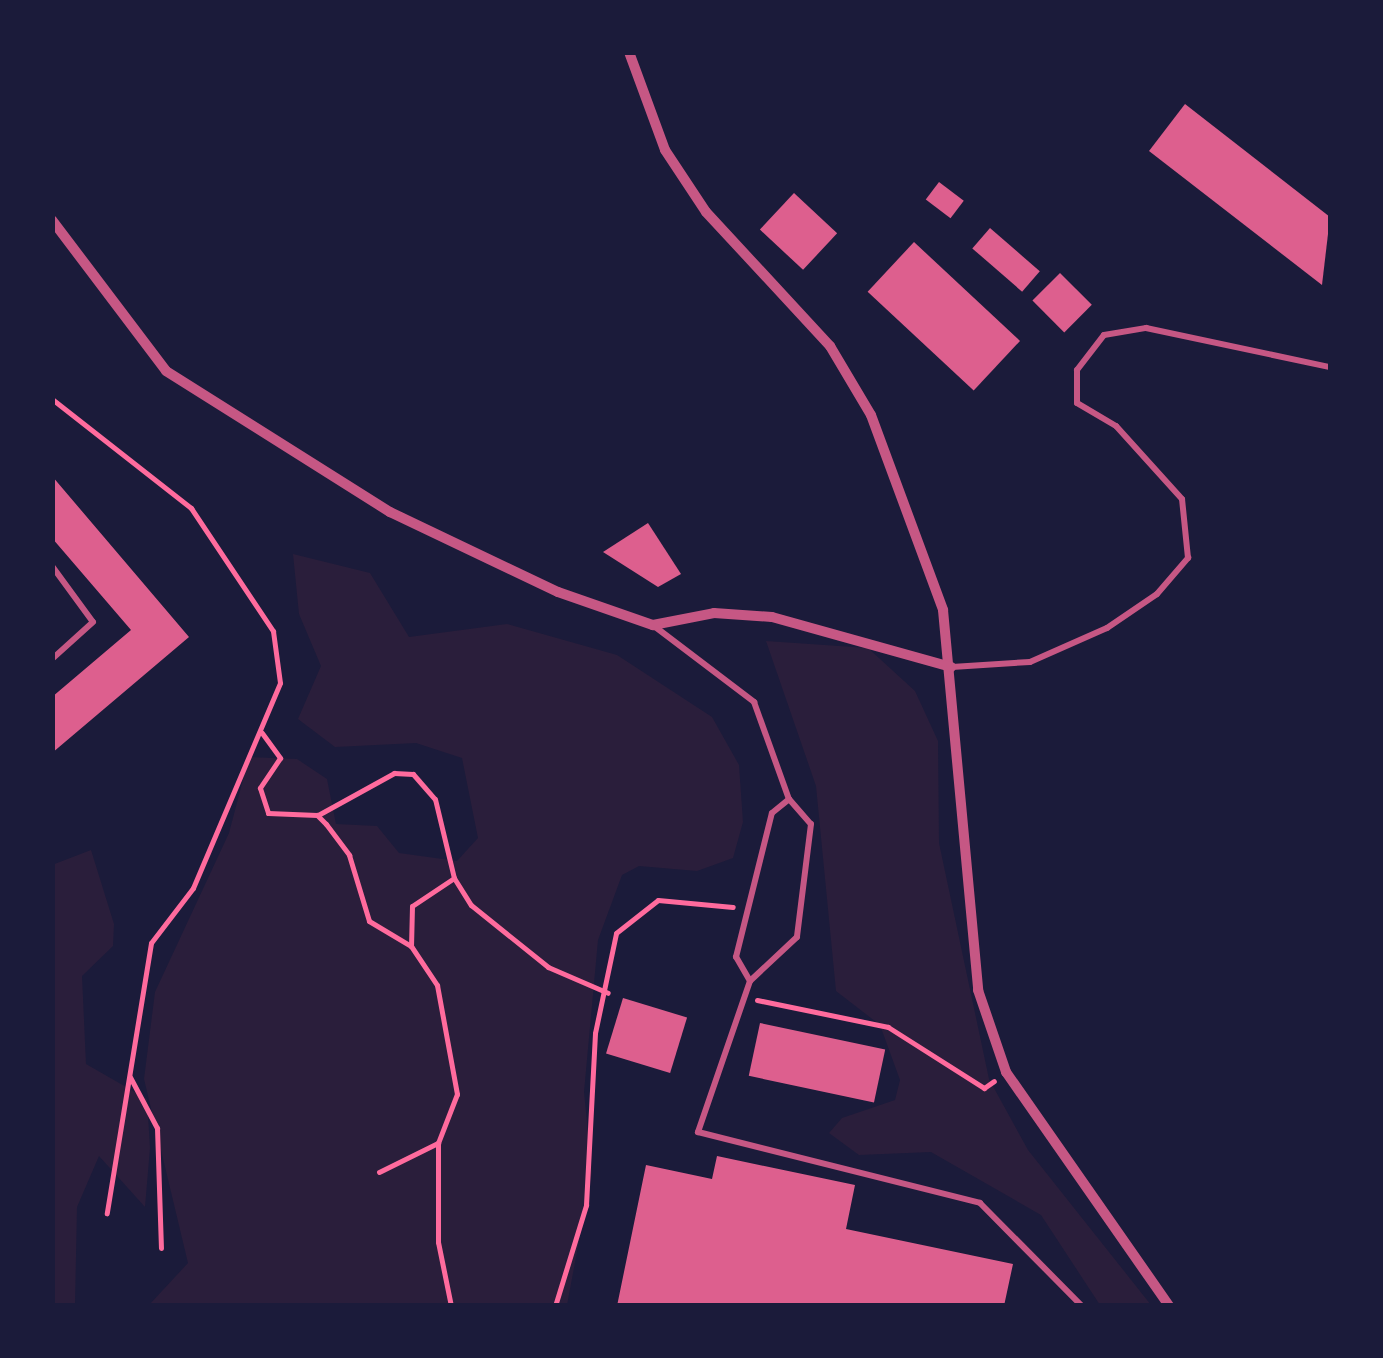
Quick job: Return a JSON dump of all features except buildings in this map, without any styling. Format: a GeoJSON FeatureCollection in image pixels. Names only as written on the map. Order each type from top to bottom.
{"type":"FeatureCollection","features":[{"type":"Feature","properties":{"kind":"street"},"geometry":{"type":"LineString","coordinates":[[629,52],[665,150],[706,212],[830,346],[871,415],[926,556],[951,667],[978,990],[1006,1072],[1170,1306]]}},
{"type":"Feature","properties":{"kind":"street"},"geometry":{"type":"LineString","coordinates":[[52,220],[166,370],[390,512],[558,592],[653,625],[714,614],[772,617],[951,667]]}},
{"type":"Feature","properties":{"kind":"lane"},"geometry":{"type":"LineString","coordinates":[[951,667],[1030,662],[1107,628],[1157,594],[1188,558],[1182,499],[1116,426],[1077,403],[1077,370],[1104,335],[1146,328],[1330,368]]}},
{"type":"Feature","properties":{"kind":"lane"},"geometry":{"type":"LineString","coordinates":[[52,566],[93,622],[52,659]]}},
{"type":"Feature","properties":{"kind":"lane"},"geometry":{"type":"LineString","coordinates":[[653,625],[754,702],[788,799],[810,824],[797,938],[750,981],[698,1132],[980,1203],[1082,1306]]}},
{"type":"Feature","properties":{"kind":"lane"},"geometry":{"type":"LineString","coordinates":[[750,981],[736,958],[772,813],[788,799]]}},
{"type":"Feature","properties":{"kind":"path"},"geometry":{"type":"LineString","coordinates":[[52,399],[192,508],[273,631],[280,684],[192,888],[152,944],[108,1212]]}},
{"type":"Feature","properties":{"kind":"path"},"geometry":{"type":"LineString","coordinates":[[262,732],[280,758],[260,801],[268,813],[316,815],[394,773],[413,774],[434,799],[454,878],[471,905],[548,968],[608,993]]}},
{"type":"Feature","properties":{"kind":"path"},"geometry":{"type":"LineString","coordinates":[[316,815],[349,854],[369,921],[411,946],[436,986],[453,1045],[458,1094],[438,1143],[438,1242],[451,1306]]}},
{"type":"Feature","properties":{"kind":"path"},"geometry":{"type":"LineString","coordinates":[[411,946],[412,906],[454,878]]}},
{"type":"Feature","properties":{"kind":"path"},"geometry":{"type":"LineString","coordinates":[[555,1306],[586,1205],[595,1033],[608,993],[616,933],[658,900],[748,909]]}},
{"type":"Feature","properties":{"kind":"path"},"geometry":{"type":"LineString","coordinates":[[744,998],[888,1027],[984,1088],[1006,1072]]}},
{"type":"Feature","properties":{"kind":"path"},"geometry":{"type":"LineString","coordinates":[[129,1074],[157,1128],[161,1248]]}},
{"type":"Feature","properties":{"kind":"path"},"geometry":{"type":"LineString","coordinates":[[378,1172],[438,1143]]}},
{"type":"Feature","properties":{"kind":"shaded area"},"geometry":{"type":"Polygon","coordinates":[[[293,554],[370,573],[409,637],[507,624],[617,655],[712,717],[739,765],[743,822],[733,858],[697,871],[639,866],[622,875],[598,940],[584,1092],[592,1172],[567,1305],[149,1305],[188,1263],[144,1079],[155,992],[229,833],[249,757],[297,759],[327,779],[336,824],[377,826],[399,853],[457,861],[478,838],[462,758],[416,743],[335,747],[298,719],[321,666],[299,614],[293,554]]]}},
{"type":"Feature","properties":{"kind":"shaded area"},"geometry":{"type":"Polygon","coordinates":[[[766,641],[868,648],[915,691],[938,741],[939,843],[989,1079],[1028,1150],[1151,1305],[1100,1305],[1041,1215],[931,1152],[859,1155],[829,1133],[842,1118],[895,1100],[900,1080],[880,1025],[836,991],[816,786],[766,641]]]}},
{"type":"Feature","properties":{"kind":"shaded area"},"geometry":{"type":"Polygon","coordinates":[[[91,850],[114,924],[113,946],[82,976],[86,1064],[147,1099],[150,1148],[145,1207],[99,1156],[77,1207],[75,1305],[53,1305],[52,865],[91,850]]]}}]}
